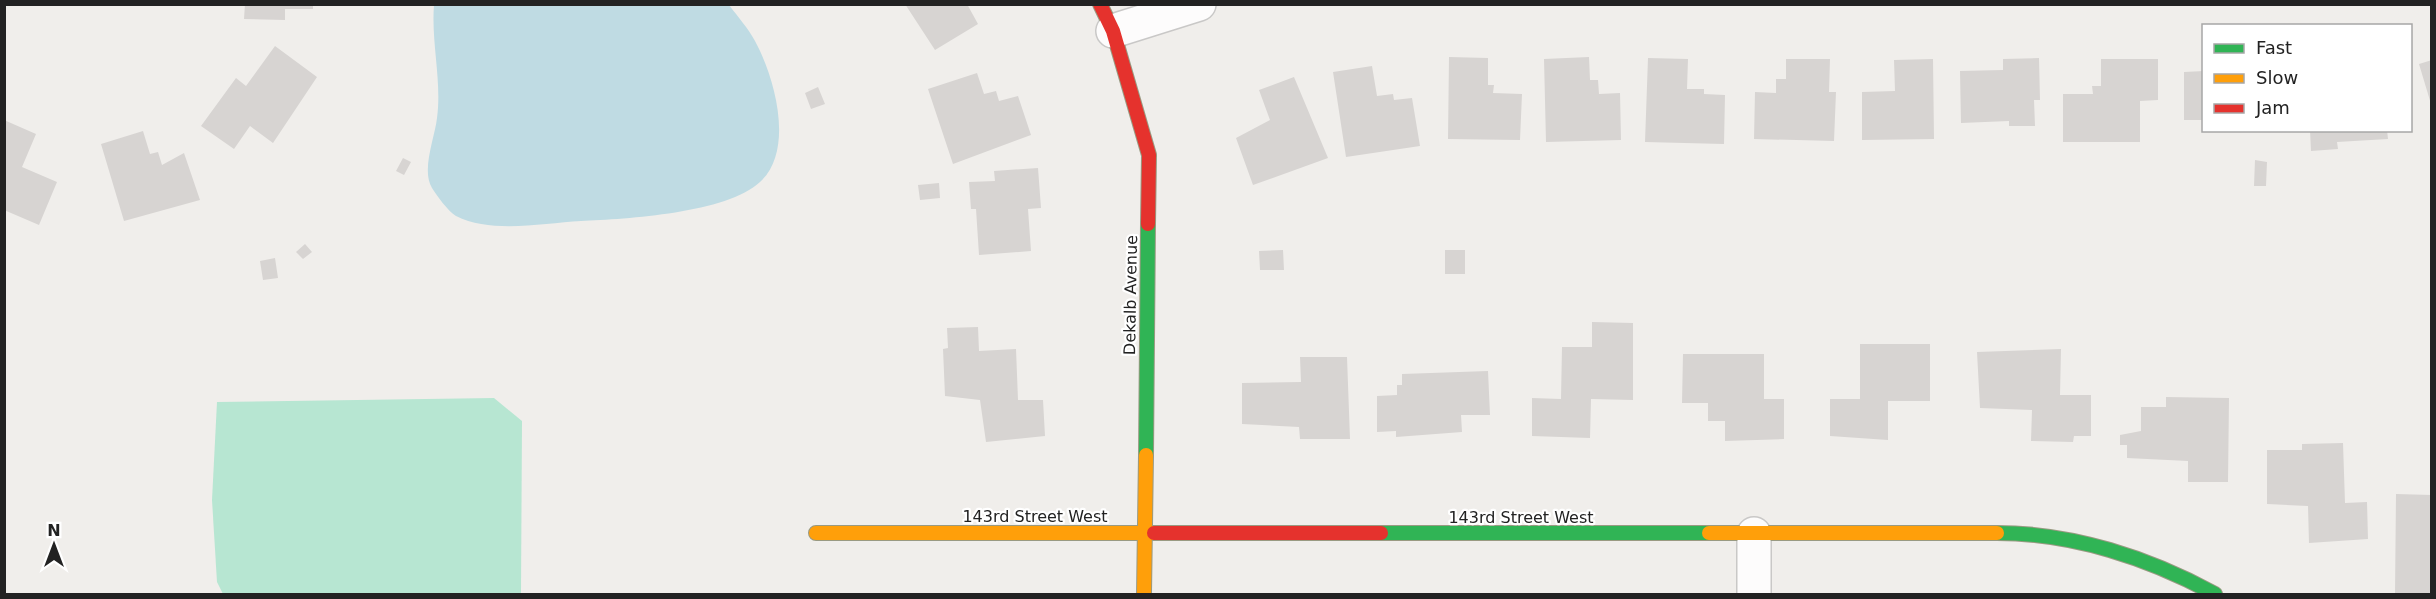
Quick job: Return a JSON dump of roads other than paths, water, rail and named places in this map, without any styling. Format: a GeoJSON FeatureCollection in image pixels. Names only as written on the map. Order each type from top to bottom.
{"type":"FeatureCollection","features":[{"type":"Feature","properties":{"kind":"street"},"geometry":{"type":"LineString","coordinates":[[1107,18],[1199,4]]}},
{"type":"Feature","properties":{"kind":"street","name":"Dekalb Avenue"},"geometry":{"type":"LineString","coordinates":[[1107,18],[1149,155],[1144,594]]}},
{"type":"Feature","properties":{"kind":"street","name":"143rd Street West"},"geometry":{"type":"LineString","coordinates":[[816,533],[2011,533],[2044,536],[2108,550],[2170,572],[2215,594]]}},
{"type":"Feature","properties":{"kind":"street"},"geometry":{"type":"LineString","coordinates":[[1754,534],[1754,594]]}},
{"type":"Feature","properties":{"kind":"water"},"geometry":{"type":"Polygon","coordinates":[[[434,5],[729,5],[755,41],[775,93],[779,133],[777,152],[771,168],[760,182],[725,201],[649,216],[501,226],[485,225],[456,216],[432,188],[428,172],[438,104],[434,5]]]}}]}
